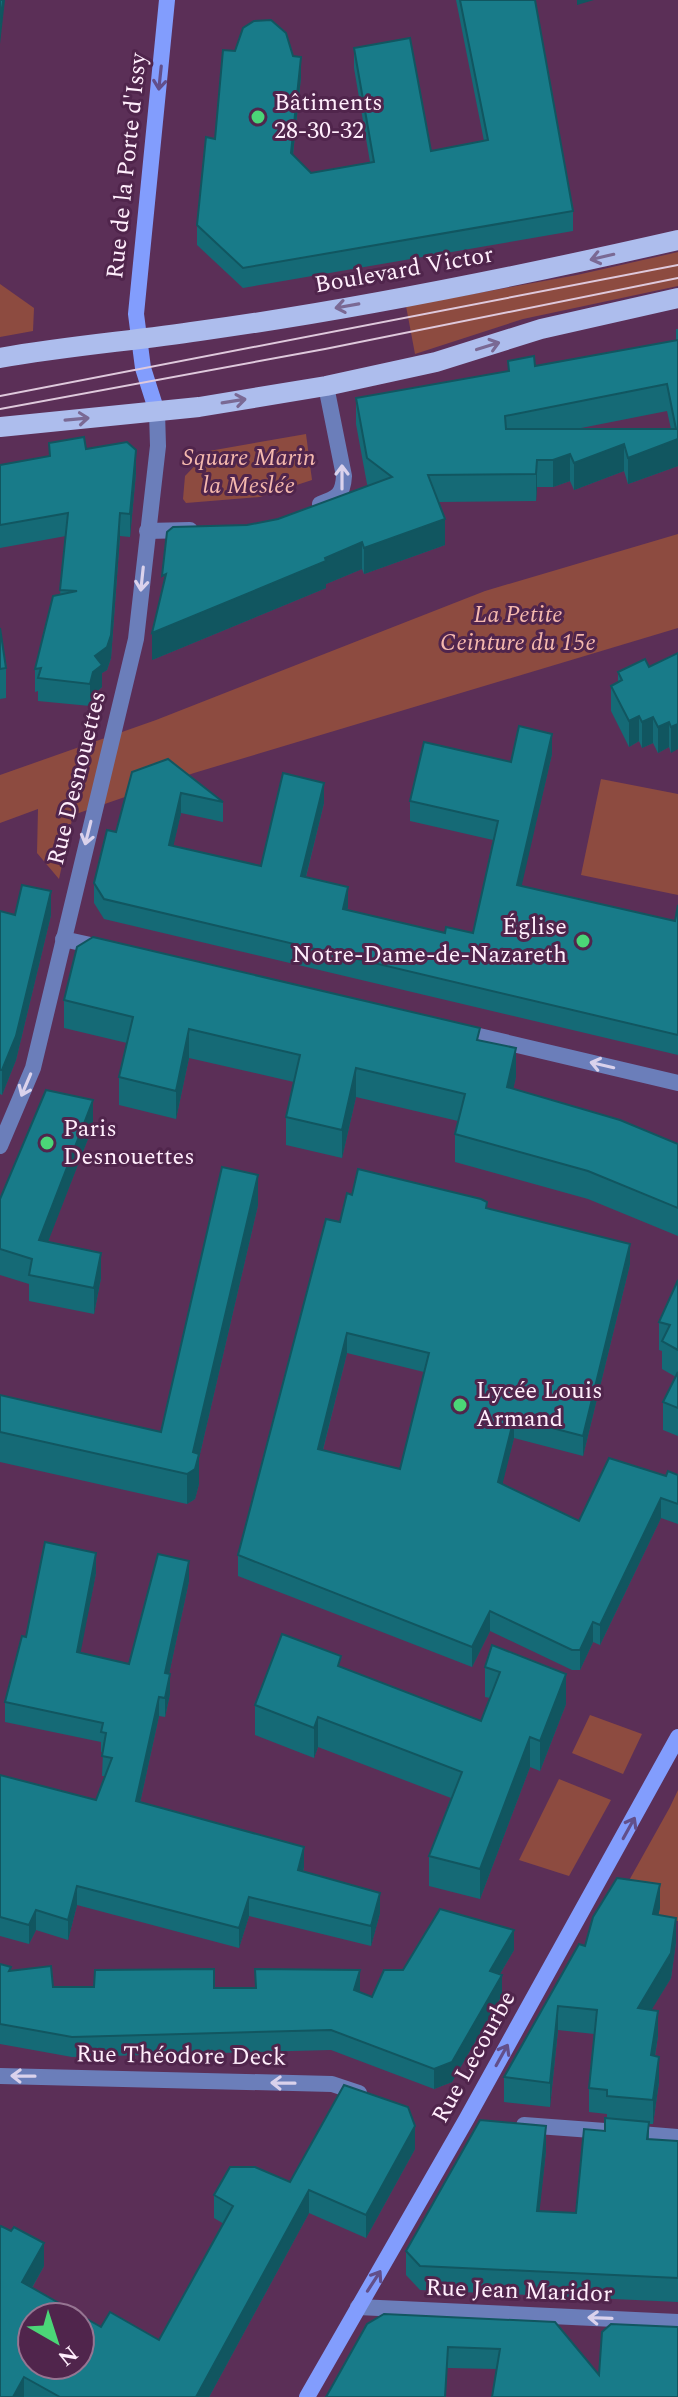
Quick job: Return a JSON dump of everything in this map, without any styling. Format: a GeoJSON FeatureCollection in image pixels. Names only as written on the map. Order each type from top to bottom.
{"type":"FeatureCollection","features":[{"type":"Feature","properties":{"kind":"main road","name":"Rue de la Porte d'Issy"},"geometry":{"type":"LineString","coordinates":[[137,337],[167,0]]}},
{"type":"Feature","properties":{"kind":"main road","name":"Boulevard Victor"},"geometry":{"type":"LineString","coordinates":[[0,358],[137,337],[197,332],[501,279],[678,240]]}},
{"type":"Feature","properties":{"kind":"main road"},"geometry":{"type":"LineString","coordinates":[[0,427],[157,412],[326,386],[436,362],[541,329],[678,298]]}},
{"type":"Feature","properties":{"kind":"main road"},"geometry":{"type":"LineString","coordinates":[[137,337],[157,412]]}},
{"type":"Feature","properties":{"kind":"main road","name":"Rue Lecourbe"},"geometry":{"type":"LineString","coordinates":[[307,2397],[466,2120],[678,1737]]}},
{"type":"Feature","properties":{"kind":"street"},"geometry":{"type":"LineString","coordinates":[[310,508],[337,498],[343,489],[344,476],[326,386]]}},
{"type":"Feature","properties":{"kind":"street","name":"Rue Desnouettes"},"geometry":{"type":"LineString","coordinates":[[0,1146],[33,1068],[136,639],[158,446],[157,412]]}},
{"type":"Feature","properties":{"kind":"street"},"geometry":{"type":"LineString","coordinates":[[147,531],[210,530]]}},
{"type":"Feature","properties":{"kind":"street"},"geometry":{"type":"LineString","coordinates":[[63,939],[120,952]]}},
{"type":"Feature","properties":{"kind":"street"},"geometry":{"type":"LineString","coordinates":[[446,1028],[678,1083]]}},
{"type":"Feature","properties":{"kind":"street","name":"Rue Théodore Deck"},"geometry":{"type":"LineString","coordinates":[[0,2076],[332,2084],[359,2093]]}},
{"type":"Feature","properties":{"kind":"street"},"geometry":{"type":"LineString","coordinates":[[466,2120],[486,2123]]}},
{"type":"Feature","properties":{"kind":"street"},"geometry":{"type":"LineString","coordinates":[[508,2124],[678,2137]]}},
{"type":"Feature","properties":{"kind":"street","name":"Rue Jean Maridor"},"geometry":{"type":"LineString","coordinates":[[358,2307],[678,2322]]}},
{"type":"Feature","properties":{"kind":"green space"},"geometry":{"type":"Polygon","coordinates":[[[678,252],[678,286],[523,319],[415,354],[406,306],[577,275],[678,252]]]}},
{"type":"Feature","properties":{"kind":"green space"},"geometry":{"type":"Polygon","coordinates":[[[0,284],[34,308],[33,331],[0,337],[0,284]]]}},
{"type":"Feature","properties":{"kind":"green space","name":"Square Marin la Meslée"},"geometry":{"type":"Polygon","coordinates":[[[306,434],[312,480],[260,497],[186,503],[183,499],[185,476],[209,451],[306,434]]]}},
{"type":"Feature","properties":{"kind":"green space","name":"La Petite Ceinture du 15e"},"geometry":{"type":"Polygon","coordinates":[[[678,534],[678,628],[194,773],[73,815],[59,879],[37,853],[38,809],[0,823],[0,775],[156,720],[485,591],[678,534]]]}},
{"type":"Feature","properties":{"kind":"green space"},"geometry":{"type":"Polygon","coordinates":[[[601,779],[678,794],[678,895],[581,875],[601,779]]]}},
{"type":"Feature","properties":{"kind":"green space"},"geometry":{"type":"Polygon","coordinates":[[[590,1715],[642,1734],[623,1774],[572,1753],[590,1715]]]}},
{"type":"Feature","properties":{"kind":"green space"},"geometry":{"type":"Polygon","coordinates":[[[559,1779],[611,1800],[569,1876],[519,1860],[559,1779]]]}},
{"type":"Feature","properties":{"kind":"green space"},"geometry":{"type":"Polygon","coordinates":[[[678,1790],[678,1921],[612,1911],[670,1807],[678,1790]]]}},
{"type":"Feature","properties":{"kind":"building","name":"Bâtiments 28-30-32"},"geometry":{"type":"Polygon","coordinates":[[[460,0],[535,0],[573,211],[243,268],[197,225],[206,137],[215,139],[223,50],[235,51],[243,28],[254,21],[271,20],[286,33],[293,56],[301,57],[291,153],[311,173],[374,162],[354,48],[410,38],[431,151],[488,140],[460,0]]]}},
{"type":"Feature","properties":{"kind":"building"},"geometry":{"type":"Polygon","coordinates":[[[678,340],[678,439],[628,458],[624,444],[574,463],[570,454],[553,460],[537,460],[536,474],[428,475],[445,519],[364,548],[362,542],[325,558],[326,561],[152,633],[166,574],[162,576],[167,532],[173,527],[247,525],[278,519],[392,477],[367,458],[356,398],[509,371],[508,361],[534,356],[535,366],[678,340]],[[667,384],[505,416],[506,429],[676,429],[667,384]]]}},
{"type":"Feature","properties":{"kind":"building"},"geometry":{"type":"Polygon","coordinates":[[[84,437],[86,449],[127,442],[136,450],[130,514],[120,513],[111,635],[107,647],[95,656],[102,665],[93,672],[90,684],[38,678],[41,668],[35,669],[53,596],[77,591],[60,590],[68,513],[0,525],[0,465],[50,456],[49,443],[84,437]]]}},
{"type":"Feature","properties":{"kind":"building"},"geometry":{"type":"Polygon","coordinates":[[[0,628],[6,668],[0,669],[0,628]]]}},
{"type":"Feature","properties":{"kind":"building"},"geometry":{"type":"Polygon","coordinates":[[[678,653],[678,724],[671,727],[669,722],[658,727],[653,717],[642,722],[639,716],[629,721],[611,686],[622,680],[618,672],[645,659],[649,667],[678,653]]]}},
{"type":"Feature","properties":{"kind":"building"},"geometry":{"type":"Polygon","coordinates":[[[519,726],[552,734],[517,885],[675,921],[678,905],[678,1035],[104,899],[94,883],[107,830],[116,832],[132,772],[168,759],[223,802],[181,793],[169,845],[261,866],[283,773],[324,783],[301,876],[348,887],[343,909],[445,933],[446,927],[473,933],[498,821],[410,801],[424,742],[511,762],[519,726]]]}},
{"type":"Feature","properties":{"kind":"building"},"geometry":{"type":"Polygon","coordinates":[[[22,885],[51,891],[16,1036],[0,1070],[0,911],[15,915],[22,885]]]}},
{"type":"Feature","properties":{"kind":"building"},"geometry":{"type":"Polygon","coordinates":[[[93,937],[480,1028],[477,1040],[516,1048],[507,1087],[620,1120],[678,1144],[678,1208],[588,1171],[455,1134],[465,1094],[356,1068],[342,1130],[286,1117],[300,1055],[189,1029],[176,1091],[119,1077],[133,1017],[64,1000],[77,947],[93,937]]]}},
{"type":"Feature","properties":{"kind":"building"},"geometry":{"type":"Polygon","coordinates":[[[46,1090],[93,1100],[39,1240],[101,1253],[94,1288],[29,1275],[32,1259],[0,1249],[0,1199],[46,1090]]]}},
{"type":"Feature","properties":{"kind":"building"},"geometry":{"type":"Polygon","coordinates":[[[222,1167],[258,1175],[193,1452],[199,1454],[195,1469],[187,1474],[0,1432],[0,1395],[161,1432],[222,1167]]]}},
{"type":"Feature","properties":{"kind":"building","name":"Lycée Louis Armand"},"geometry":{"type":"Polygon","coordinates":[[[358,1169],[481,1199],[487,1202],[486,1208],[630,1244],[583,1436],[514,1418],[498,1482],[579,1521],[609,1458],[666,1476],[668,1471],[678,1475],[678,1504],[661,1498],[600,1625],[593,1622],[580,1650],[572,1650],[490,1611],[472,1647],[238,1555],[326,1219],[340,1222],[347,1193],[352,1195],[358,1169]],[[347,1333],[318,1449],[400,1469],[429,1353],[347,1333]]]}},
{"type":"Feature","properties":{"kind":"building"},"geometry":{"type":"Polygon","coordinates":[[[678,1280],[678,1350],[662,1341],[670,1325],[659,1322],[678,1280]]]}},
{"type":"Feature","properties":{"kind":"building"},"geometry":{"type":"Polygon","coordinates":[[[678,1372],[678,1408],[663,1402],[678,1372]]]}},
{"type":"Feature","properties":{"kind":"building"},"geometry":{"type":"Polygon","coordinates":[[[45,1542],[96,1553],[77,1652],[129,1664],[158,1554],[189,1561],[165,1673],[170,1674],[165,1698],[159,1697],[136,1801],[304,1847],[298,1870],[380,1893],[371,1926],[249,1897],[239,1928],[77,1886],[68,1920],[36,1910],[29,1925],[0,1917],[0,1775],[96,1800],[112,1758],[102,1756],[106,1733],[101,1732],[103,1723],[5,1702],[22,1636],[26,1637],[45,1542]]]}},
{"type":"Feature","properties":{"kind":"building"},"geometry":{"type":"Polygon","coordinates":[[[282,1634],[341,1656],[338,1666],[481,1721],[500,1672],[485,1667],[492,1645],[566,1674],[540,1741],[530,1737],[480,1869],[429,1856],[462,1772],[318,1717],[314,1728],[255,1705],[282,1634]]]}},
{"type":"Feature","properties":{"kind":"building"},"geometry":{"type":"Polygon","coordinates":[[[617,1878],[660,1884],[653,1914],[676,1918],[671,1953],[638,2008],[658,2011],[651,2055],[659,2057],[653,2100],[607,2096],[607,2090],[589,2088],[597,2010],[558,2006],[550,2083],[504,2077],[579,1944],[585,1946],[593,1917],[617,1878]]]}},
{"type":"Feature","properties":{"kind":"building"},"geometry":{"type":"Polygon","coordinates":[[[440,1909],[514,1930],[490,1971],[502,1975],[452,2062],[434,2069],[331,2030],[72,2037],[0,2024],[0,1964],[11,1967],[9,1971],[51,1966],[53,1987],[94,1987],[95,1970],[214,1969],[214,1988],[256,1988],[255,1969],[360,1970],[354,1990],[372,1997],[384,1970],[403,1970],[440,1909]]]}},
{"type":"Feature","properties":{"kind":"building"},"geometry":{"type":"Polygon","coordinates":[[[344,2085],[408,2107],[415,2126],[366,2215],[309,2190],[196,2397],[60,2397],[31,2381],[96,2381],[96,2324],[101,2327],[110,2312],[159,2340],[233,2206],[214,2195],[230,2167],[255,2167],[290,2182],[344,2085]]]}},
{"type":"Feature","properties":{"kind":"building"},"geometry":{"type":"Polygon","coordinates":[[[605,2118],[649,2122],[647,2139],[678,2141],[678,2278],[420,2266],[406,2251],[480,2120],[546,2126],[537,2211],[576,2213],[584,2129],[605,2131],[605,2118]]]}},
{"type":"Feature","properties":{"kind":"building"},"geometry":{"type":"Polygon","coordinates":[[[1,2226],[11,2231],[14,2227],[44,2243],[22,2282],[55,2301],[16,2301],[16,2381],[22,2381],[13,2397],[0,2397],[1,2226]]]}},
{"type":"Feature","properties":{"kind":"building"},"geometry":{"type":"Polygon","coordinates":[[[384,2314],[555,2322],[599,2375],[602,2332],[611,2324],[678,2327],[678,2397],[492,2397],[500,2349],[448,2347],[445,2397],[326,2397],[367,2324],[384,2314]]]}},
{"type":"Feature","properties":{"kind":"tram line"},"geometry":{"type":"LineString","coordinates":[[0,396],[678,265]]}},
{"type":"Feature","properties":{"kind":"tram line"},"geometry":{"type":"LineString","coordinates":[[0,409],[325,349],[678,278]]}},
{"type":"Feature","properties":{"kind":"place","name":"Bâtiments 28-30-32"},"geometry":{"type":"Point","coordinates":[258,117]}},
{"type":"Feature","properties":{"kind":"place","name":"Église Notre-Dame-de-Nazareth"},"geometry":{"type":"Point","coordinates":[583,941]}},
{"type":"Feature","properties":{"kind":"place","name":"Paris Desnouettes"},"geometry":{"type":"Point","coordinates":[47,1143]}},
{"type":"Feature","properties":{"kind":"place","name":"Lycée Louis Armand"},"geometry":{"type":"Point","coordinates":[460,1405]}}]}
